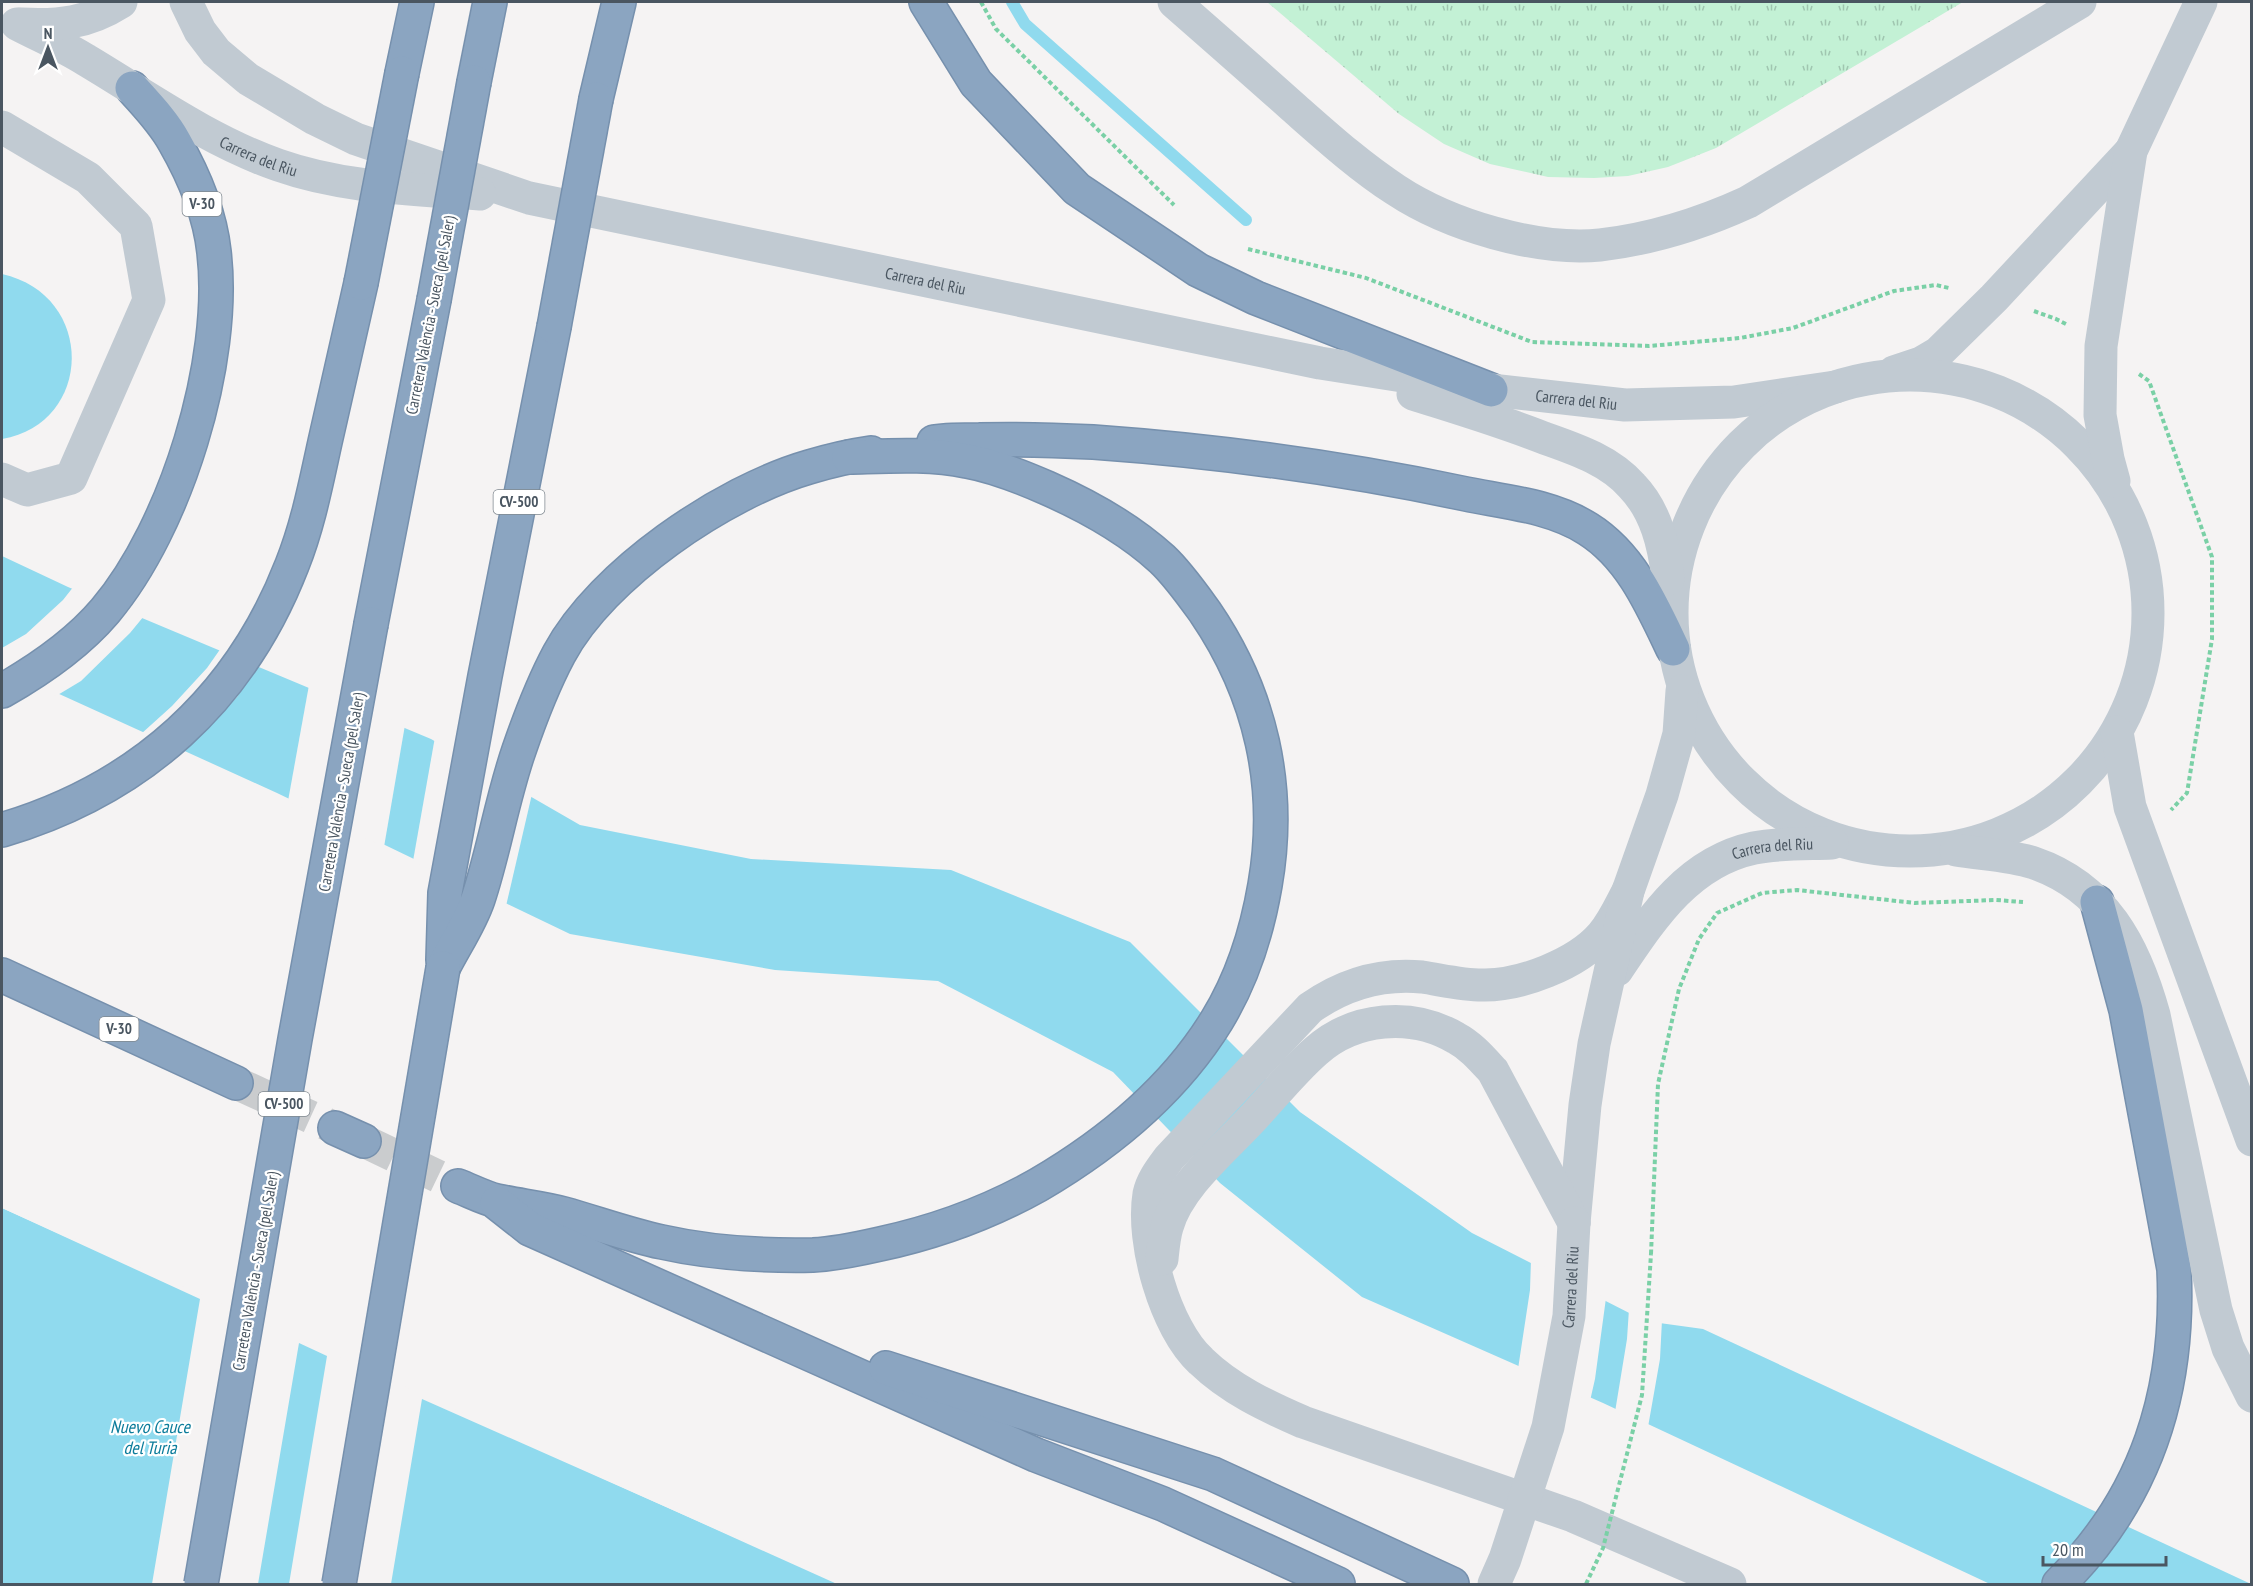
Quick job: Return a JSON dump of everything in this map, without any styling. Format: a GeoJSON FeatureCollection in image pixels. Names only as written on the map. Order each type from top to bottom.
{"type":"FeatureCollection","features":[{"type":"Feature","properties":{"kind":"highway"},"geometry":{"type":"LineString","coordinates":[[2,830],[68,806],[106,787],[147,759],[177,736],[223,687],[258,638],[293,563],[311,507],[361,282],[417,2]]}},
{"type":"Feature","properties":{"kind":"highway","name":"Carretera València - Sueca (pel Saler)"},"geometry":{"type":"LineString","coordinates":[[201,1584],[295,1039],[371,624],[490,2]]}},
{"type":"Feature","properties":{"kind":"highway","name":"CV-500"},"geometry":{"type":"LineString","coordinates":[[339,1584],[442,968],[445,893],[596,99],[619,2]]}},
{"type":"Feature","properties":{"kind":"highway"},"geometry":{"type":"LineString","coordinates":[[926,2],[976,83],[1077,189],[1197,270],[1256,298],[1491,390]]}},
{"type":"Feature","properties":{"kind":"highway","name":"V-30"},"geometry":{"type":"LineString","coordinates":[[2,691],[33,673],[76,639],[104,612],[129,579],[155,531],[190,445],[205,390],[213,339],[215,289],[214,252],[206,213],[174,140],[132,88]]}},
{"type":"Feature","properties":{"kind":"highway"},"geometry":{"type":"LineString","coordinates":[[442,968],[477,901],[519,751],[539,700],[560,653],[583,619],[641,561],[703,517],[736,498],[808,467],[849,457],[940,441],[1030,438],[1133,445],[1252,457],[1413,483],[1529,507],[1557,514],[1588,529],[1611,549],[1633,573],[1648,596],[1673,649]]}},
{"type":"Feature","properties":{"kind":"highway"},"geometry":{"type":"LineString","coordinates":[[458,1186],[493,1200],[544,1208],[670,1244],[721,1252],[818,1255],[863,1248],[912,1237],[1001,1206],[1078,1161],[1143,1109],[1173,1078],[1219,1018],[1236,984],[1252,942],[1270,857],[1271,813],[1268,764],[1259,724],[1242,676],[1221,636],[1196,599],[1164,561],[1125,530],[1075,500],[1018,476],[957,460],[915,455],[849,457]]}},
{"type":"Feature","properties":{"kind":"highway"},"geometry":{"type":"LineString","coordinates":[[2059,1584],[2101,1538],[2136,1479],[2149,1447],[2169,1376],[2176,1306],[2174,1269],[2126,1010],[2097,902]]}},
{"type":"Feature","properties":{"kind":"highway","name":"V-30"},"geometry":{"type":"LineString","coordinates":[[2,975],[236,1083]]}},
{"type":"Feature","properties":{"kind":"highway"},"geometry":{"type":"LineString","coordinates":[[493,1200],[530,1229],[1036,1455],[1163,1504],[1338,1584]]}},
{"type":"Feature","properties":{"kind":"highway"},"geometry":{"type":"LineString","coordinates":[[716,1313],[1213,1474],[1452,1584]]}},
{"type":"Feature","properties":{"kind":"street"},"geometry":{"type":"LineString","coordinates":[[9,22],[55,25],[89,18],[121,2]]}},
{"type":"Feature","properties":{"kind":"street","name":"Carrera del Riu"},"geometry":{"type":"LineString","coordinates":[[186,2],[200,32],[216,52],[248,79],[315,119],[356,139],[529,198],[1320,363],[1491,390],[1625,405],[1734,402],[1835,387]]}},
{"type":"Feature","properties":{"kind":"street"},"geometry":{"type":"LineString","coordinates":[[1174,2],[1349,157],[1397,191],[1449,219],[1494,233],[1544,243],[1598,245],[1649,238],[1698,224],[1748,202],[2080,2]]}},
{"type":"Feature","properties":{"kind":"street"},"geometry":{"type":"LineString","coordinates":[[1946,849],[1987,838],[2035,815],[2062,797],[2092,767],[2117,732],[2137,689],[2147,641],[2148,593],[2139,546],[2120,501],[2108,459],[2100,415],[2101,346],[2131,150],[2201,2]]}},
{"type":"Feature","properties":{"kind":"street","name":"Carrera del Riu"},"geometry":{"type":"LineString","coordinates":[[9,22],[84,58],[224,142],[276,165],[312,176],[362,185],[529,198]]}},
{"type":"Feature","properties":{"kind":"street"},"geometry":{"type":"LineString","coordinates":[[2,127],[88,178],[136,226],[149,300],[71,478],[27,490],[2,479]]}},
{"type":"Feature","properties":{"kind":"street"},"geometry":{"type":"LineString","coordinates":[[2131,150],[1994,298],[1938,353],[1921,363],[1875,378],[1835,387],[1789,409],[1757,431],[1722,466],[1695,508],[1678,553],[1671,602],[1673,649],[1682,687],[1701,730],[1729,769],[1763,802],[1803,827],[1848,843],[1897,851],[1946,849],[2032,862],[2061,874],[2083,888],[2118,929],[2145,981],[2154,1014],[2216,1310],[2228,1348],[2252,1396]]}},
{"type":"Feature","properties":{"kind":"street","name":"Carrera del Riu"},"geometry":{"type":"LineString","coordinates":[[1320,363],[1524,430],[1573,448],[1609,466],[1632,485],[1646,504],[1658,528],[1665,555],[1671,602]]}},
{"type":"Feature","properties":{"kind":"street"},"geometry":{"type":"LineString","coordinates":[[1875,378],[1923,376],[1955,380],[2014,399],[2057,426],[2092,459],[2120,501]]}},
{"type":"Feature","properties":{"kind":"street","name":"Carrera del Riu"},"geometry":{"type":"LineString","coordinates":[[1494,1584],[1505,1559],[1548,1427],[1569,1316],[1574,1223],[1585,1105],[1594,1044],[1610,981],[1628,891],[1679,734],[1682,687]]}},
{"type":"Feature","properties":{"kind":"street"},"geometry":{"type":"LineString","coordinates":[[2117,732],[2130,807],[2252,1140]]}},
{"type":"Feature","properties":{"kind":"street","name":"Carrera del Riu"},"geometry":{"type":"LineString","coordinates":[[1610,981],[1652,919],[1673,894],[1697,873],[1722,859],[1752,849],[1785,844],[1848,843]]}},
{"type":"Feature","properties":{"kind":"street"},"geometry":{"type":"LineString","coordinates":[[1628,891],[1601,936],[1578,954],[1535,976],[1509,984],[1481,985],[1420,977],[1373,978],[1328,995],[1310,1008],[1156,1175],[1149,1193],[1150,1245],[1158,1281],[1178,1333],[1199,1360],[1227,1383],[1264,1405],[1303,1422],[1573,1516],[1730,1584]]}},
{"type":"Feature","properties":{"kind":"street"},"geometry":{"type":"LineString","coordinates":[[1158,1281],[1167,1227],[1175,1207],[1200,1174],[1316,1051],[1356,1028],[1380,1021],[1407,1022],[1434,1028],[1456,1038],[1477,1053],[1494,1071],[1574,1223]]}},
{"type":"Feature","properties":{"kind":"path"},"geometry":{"type":"LineString","coordinates":[[2033,311],[2056,319],[2071,328]]}},
{"type":"Feature","properties":{"kind":"path"},"geometry":{"type":"LineString","coordinates":[[2133,370],[2149,381],[2212,557],[2212,639],[2187,793],[2166,815]]}},
{"type":"Feature","properties":{"kind":"path"},"geometry":{"type":"LineString","coordinates":[[1586,1584],[1603,1548],[1642,1395],[1658,1084],[1679,989],[1699,939],[1717,913],[1761,893],[1797,890],[1915,903],[1996,900],[2027,902]]}},
{"type":"Feature","properties":{"kind":"green space"},"geometry":{"type":"Polygon","coordinates":[[[1267,2],[1963,2],[1716,148],[1668,167],[1628,176],[1594,178],[1548,177],[1490,164],[1444,144],[1399,114],[1267,2]]]}},
{"type":"Feature","properties":{"kind":"water"},"geometry":{"type":"Polygon","coordinates":[[[2,274],[33,286],[55,306],[68,331],[72,358],[67,385],[54,409],[32,428],[2,439],[2,274]]]}},
{"type":"Feature","properties":{"kind":"water"},"geometry":{"type":"Polygon","coordinates":[[[2,556],[68,587],[431,739],[580,825],[751,859],[951,870],[1130,942],[1300,1112],[1472,1233],[1645,1321],[1703,1329],[2251,1584],[1990,1584],[1603,1403],[1362,1297],[1220,1183],[1113,1072],[938,981],[775,970],[570,934],[277,793],[2,668],[2,556]]]}},
{"type":"Feature","properties":{"kind":"water","name":"Nuevo Cauce del Turia"},"geometry":{"type":"Polygon","coordinates":[[[2,1208],[837,1584],[2,1584],[2,1208]]]}},
{"type":"Feature","properties":{"kind":"pier"},"geometry":{"type":"Polygon","coordinates":[[[74,586],[144,616],[81,681],[56,696],[2,671],[2,648],[26,634],[63,600],[74,586]]]}},
{"type":"Feature","properties":{"kind":"pier"},"geometry":{"type":"Polygon","coordinates":[[[221,648],[260,664],[237,697],[183,753],[141,734],[172,706],[207,668],[221,648]]]}},
{"type":"Feature","properties":{"kind":"pier"},"geometry":{"type":"Polygon","coordinates":[[[309,685],[405,725],[384,847],[288,801],[309,685]]]}},
{"type":"Feature","properties":{"kind":"pier"},"geometry":{"type":"Polygon","coordinates":[[[435,737],[532,794],[506,906],[413,861],[435,737]]]}},
{"type":"Feature","properties":{"kind":"pier"},"geometry":{"type":"Polygon","coordinates":[[[2,1205],[840,1584],[422,1399],[391,1584],[289,1584],[327,1356],[299,1343],[258,1584],[152,1584],[200,1299],[2,1208],[2,1205]]]}},
{"type":"Feature","properties":{"kind":"pier"},"geometry":{"type":"Polygon","coordinates":[[[1531,1259],[1606,1298],[1590,1401],[1518,1369],[1530,1290],[1531,1259]]]}},
{"type":"Feature","properties":{"kind":"pier"},"geometry":{"type":"Polygon","coordinates":[[[1629,1309],[1646,1318],[1662,1320],[1660,1359],[1648,1427],[1615,1412],[1627,1339],[1629,1309]]]}},
{"type":"Feature","properties":{"kind":"waterway"},"geometry":{"type":"LineString","coordinates":[[1012,2],[1025,24],[1246,220]]}},
{"type":"Feature","properties":{"kind":"tunnel"},"geometry":{"type":"LineString","coordinates":[[236,1083],[335,1128]]}},
{"type":"Feature","properties":{"kind":"tunnel"},"geometry":{"type":"LineString","coordinates":[[364,1141],[458,1186]]}}]}
